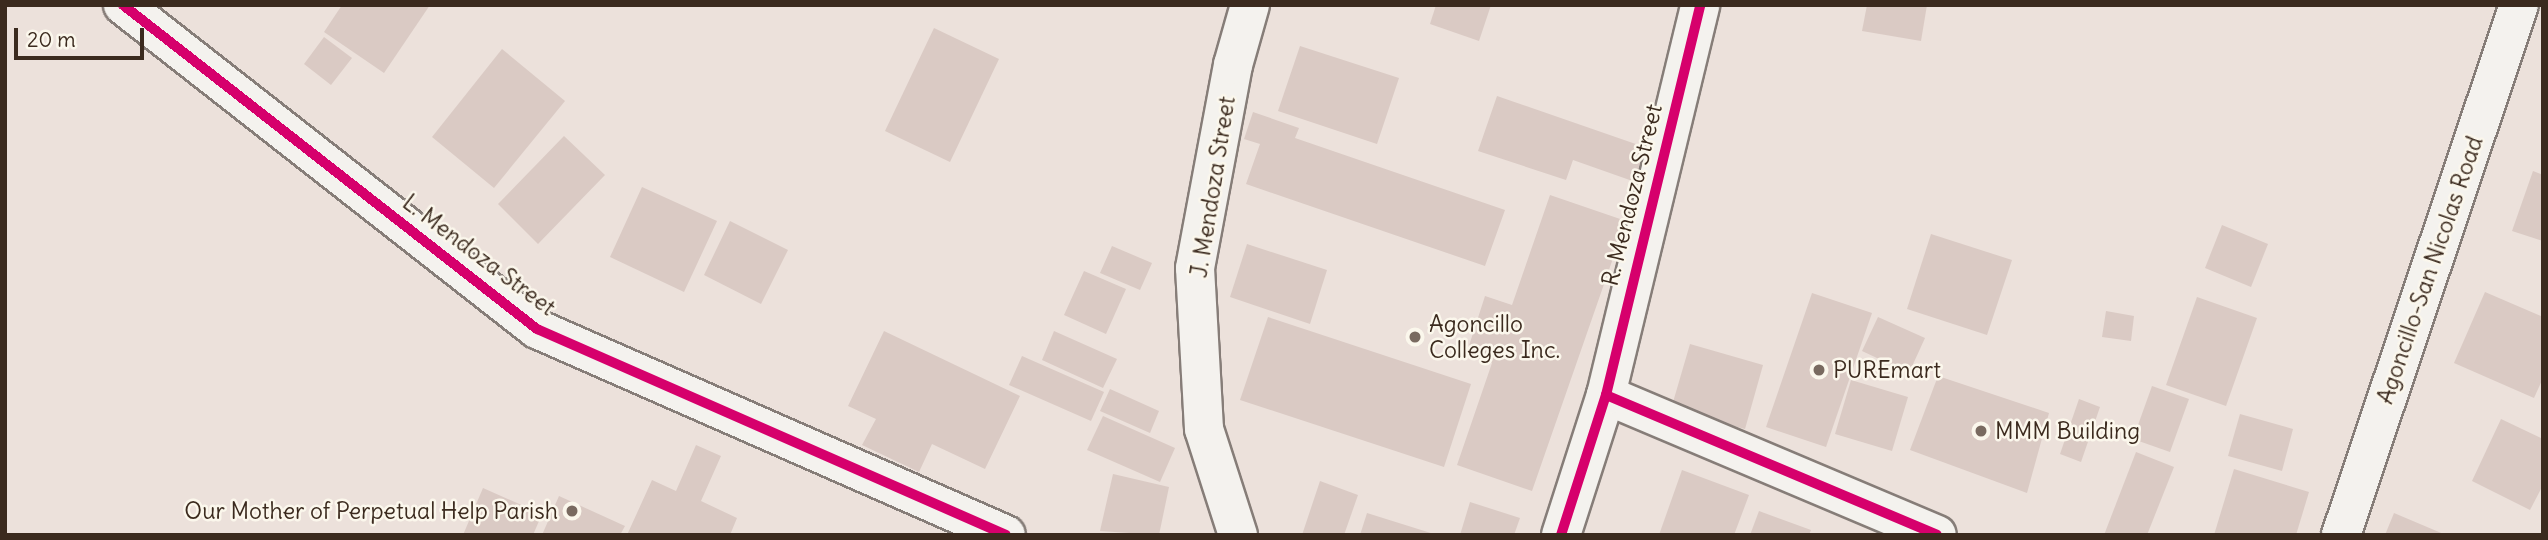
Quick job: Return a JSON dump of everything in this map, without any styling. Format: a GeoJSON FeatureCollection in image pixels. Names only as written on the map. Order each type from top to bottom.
{"type":"FeatureCollection","features":[{"type":"Feature","properties":{"kind":"street","name":"L. Mendoza Street"},"geometry":{"type":"LineString","coordinates":[[123,5],[537,329],[1006,535]]}},
{"type":"Feature","properties":{"kind":"street","name":"J. Mendoza Street"},"geometry":{"type":"LineString","coordinates":[[1238,535],[1204,429],[1195,268],[1233,65],[1250,5]]}},
{"type":"Feature","properties":{"kind":"street","name":"R. Mendoza Street"},"geometry":{"type":"LineString","coordinates":[[1561,535],[1606,395],[1700,5]]}},
{"type":"Feature","properties":{"kind":"street","name":"Agoncillo-San Nicolas Road"},"geometry":{"type":"LineString","coordinates":[[2341,535],[2519,5]]}},
{"type":"Feature","properties":{"kind":"street"},"geometry":{"type":"LineString","coordinates":[[1606,395],[1937,535]]}},
{"type":"Feature","properties":{"kind":"building"},"geometry":{"type":"Polygon","coordinates":[[[342,5],[430,5],[384,73],[324,32],[342,5]]]}},
{"type":"Feature","properties":{"kind":"building"},"geometry":{"type":"Polygon","coordinates":[[[1436,5],[1491,5],[1479,41],[1430,24],[1436,5]]]}},
{"type":"Feature","properties":{"kind":"building"},"geometry":{"type":"Polygon","coordinates":[[[1867,5],[1927,5],[1921,41],[1862,31],[1867,5]]]}},
{"type":"Feature","properties":{"kind":"building"},"geometry":{"type":"Polygon","coordinates":[[[934,28],[999,59],[950,162],[885,131],[934,28]]]}},
{"type":"Feature","properties":{"kind":"building"},"geometry":{"type":"Polygon","coordinates":[[[324,37],[352,58],[331,85],[304,64],[324,37]]]}},
{"type":"Feature","properties":{"kind":"building"},"geometry":{"type":"Polygon","coordinates":[[[1300,46],[1399,78],[1377,144],[1278,111],[1300,46]]]}},
{"type":"Feature","properties":{"kind":"building"},"geometry":{"type":"Polygon","coordinates":[[[502,49],[565,101],[494,188],[432,137],[502,49]]]}},
{"type":"Feature","properties":{"kind":"building"},"geometry":{"type":"Polygon","coordinates":[[[1497,96],[1653,150],[1641,184],[1573,160],[1566,180],[1478,151],[1497,96]]]}},
{"type":"Feature","properties":{"kind":"building"},"geometry":{"type":"Polygon","coordinates":[[[1253,112],[1299,128],[1295,138],[1505,210],[1485,266],[1246,184],[1260,144],[1244,139],[1253,112]]]}},
{"type":"Feature","properties":{"kind":"building"},"geometry":{"type":"Polygon","coordinates":[[[564,136],[605,175],[538,244],[498,204],[564,136]]]}},
{"type":"Feature","properties":{"kind":"building"},"geometry":{"type":"Polygon","coordinates":[[[2533,171],[2543,175],[2543,241],[2512,231],[2533,171]]]}},
{"type":"Feature","properties":{"kind":"building"},"geometry":{"type":"Polygon","coordinates":[[[642,187],[717,221],[684,292],[610,257],[642,187]]]}},
{"type":"Feature","properties":{"kind":"building"},"geometry":{"type":"Polygon","coordinates":[[[1550,195],[1626,221],[1532,491],[1457,465],[1492,363],[1466,355],[1485,296],[1512,305],[1550,195]]]}},
{"type":"Feature","properties":{"kind":"building"},"geometry":{"type":"Polygon","coordinates":[[[730,221],[788,250],[761,304],[704,275],[730,221]]]}},
{"type":"Feature","properties":{"kind":"building"},"geometry":{"type":"Polygon","coordinates":[[[2222,225],[2268,244],[2251,287],[2205,268],[2222,225]]]}},
{"type":"Feature","properties":{"kind":"building"},"geometry":{"type":"Polygon","coordinates":[[[1931,234],[2012,260],[1987,335],[1907,309],[1931,234]]]}},
{"type":"Feature","properties":{"kind":"building"},"geometry":{"type":"Polygon","coordinates":[[[1247,244],[1327,270],[1310,324],[1230,297],[1247,244]]]}},
{"type":"Feature","properties":{"kind":"building"},"geometry":{"type":"Polygon","coordinates":[[[1112,246],[1152,263],[1140,290],[1100,273],[1112,246]]]}},
{"type":"Feature","properties":{"kind":"building"},"geometry":{"type":"Polygon","coordinates":[[[1084,271],[1126,289],[1106,334],[1064,315],[1084,271]]]}},
{"type":"Feature","properties":{"kind":"building"},"geometry":{"type":"Polygon","coordinates":[[[2485,292],[2543,317],[2543,378],[2534,398],[2454,363],[2485,292]]]}},
{"type":"Feature","properties":{"kind":"building","name":"PUREmart"},"geometry":{"type":"Polygon","coordinates":[[[1812,293],[1872,313],[1826,447],[1766,427],[1812,293]]]}},
{"type":"Feature","properties":{"kind":"building"},"geometry":{"type":"Polygon","coordinates":[[[2197,297],[2257,318],[2226,406],[2166,385],[2197,297]]]}},
{"type":"Feature","properties":{"kind":"building"},"geometry":{"type":"Polygon","coordinates":[[[2106,311],[2134,316],[2131,341],[2102,337],[2106,311]]]}},
{"type":"Feature","properties":{"kind":"building"},"geometry":{"type":"Polygon","coordinates":[[[1268,317],[1471,384],[1444,467],[1240,400],[1268,317]]]}},
{"type":"Feature","properties":{"kind":"building"},"geometry":{"type":"Polygon","coordinates":[[[1878,317],[1925,338],[1909,373],[1862,351],[1878,317]]]}},
{"type":"Feature","properties":{"kind":"building"},"geometry":{"type":"Polygon","coordinates":[[[884,331],[1020,396],[985,469],[932,444],[919,472],[862,445],[876,419],[848,406],[884,331]]]}},
{"type":"Feature","properties":{"kind":"building"},"geometry":{"type":"Polygon","coordinates":[[[1054,331],[1117,359],[1103,388],[1042,360],[1054,331]]]}},
{"type":"Feature","properties":{"kind":"building"},"geometry":{"type":"Polygon","coordinates":[[[1690,344],[1763,365],[1745,429],[1671,409],[1690,344]]]}},
{"type":"Feature","properties":{"kind":"building"},"geometry":{"type":"Polygon","coordinates":[[[1022,356],[1104,392],[1091,421],[1009,385],[1022,356]]]}},
{"type":"Feature","properties":{"kind":"building","name":"MMM Building"},"geometry":{"type":"Polygon","coordinates":[[[1938,376],[2049,413],[2027,493],[1910,450],[1938,376]]]}},
{"type":"Feature","properties":{"kind":"building"},"geometry":{"type":"Polygon","coordinates":[[[1851,380],[1908,397],[1892,451],[1835,434],[1851,380]]]}},
{"type":"Feature","properties":{"kind":"building"},"geometry":{"type":"Polygon","coordinates":[[[2152,386],[2189,399],[2170,452],[2133,439],[2152,386]]]}},
{"type":"Feature","properties":{"kind":"building"},"geometry":{"type":"Polygon","coordinates":[[[1110,389],[1159,411],[1150,433],[1100,411],[1110,389]]]}},
{"type":"Feature","properties":{"kind":"building"},"geometry":{"type":"Polygon","coordinates":[[[2079,399],[2100,407],[2081,462],[2060,454],[2079,399]]]}},
{"type":"Feature","properties":{"kind":"building"},"geometry":{"type":"Polygon","coordinates":[[[2240,414],[2293,429],[2282,471],[2228,456],[2240,414]]]}},
{"type":"Feature","properties":{"kind":"building"},"geometry":{"type":"Polygon","coordinates":[[[1103,416],[1175,448],[1160,482],[1087,450],[1103,416]]]}},
{"type":"Feature","properties":{"kind":"building"},"geometry":{"type":"Polygon","coordinates":[[[2501,419],[2543,439],[2543,485],[2530,510],[2472,481],[2501,419]]]}},
{"type":"Feature","properties":{"kind":"building"},"geometry":{"type":"Polygon","coordinates":[[[696,445],[721,456],[701,501],[737,518],[730,535],[627,535],[652,480],[676,491],[696,445]]]}},
{"type":"Feature","properties":{"kind":"building"},"geometry":{"type":"Polygon","coordinates":[[[2136,452],[2174,467],[2147,535],[2104,535],[2136,452]]]}},
{"type":"Feature","properties":{"kind":"building"},"geometry":{"type":"Polygon","coordinates":[[[2234,469],[2309,492],[2296,535],[2214,535],[2234,469]]]}},
{"type":"Feature","properties":{"kind":"building"},"geometry":{"type":"Polygon","coordinates":[[[1682,470],[1749,495],[1734,535],[1659,535],[1682,470]]]}},
{"type":"Feature","properties":{"kind":"building"},"geometry":{"type":"Polygon","coordinates":[[[1113,474],[1169,487],[1159,535],[1100,531],[1113,474]]]}},
{"type":"Feature","properties":{"kind":"building"},"geometry":{"type":"Polygon","coordinates":[[[1320,481],[1358,495],[1344,535],[1302,535],[1320,481]]]}},
{"type":"Feature","properties":{"kind":"building"},"geometry":{"type":"Polygon","coordinates":[[[483,488],[542,514],[533,535],[463,535],[483,488]]]}},
{"type":"Feature","properties":{"kind":"building","name":"Our Mother of Perpetual Help Parish"},"geometry":{"type":"Polygon","coordinates":[[[559,496],[625,526],[620,535],[542,535],[559,496]]]}},
{"type":"Feature","properties":{"kind":"building"},"geometry":{"type":"Polygon","coordinates":[[[1470,502],[1520,518],[1514,535],[1460,535],[1470,502]]]}},
{"type":"Feature","properties":{"kind":"building"},"geometry":{"type":"Polygon","coordinates":[[[1759,511],[1811,530],[1809,535],[1750,535],[1759,511]]]}},
{"type":"Feature","properties":{"kind":"building"},"geometry":{"type":"Polygon","coordinates":[[[1367,513],[1434,534],[1434,535],[1360,535],[1367,513]]]}},
{"type":"Feature","properties":{"kind":"building"},"geometry":{"type":"Polygon","coordinates":[[[2394,513],[2446,535],[2385,535],[2394,513]]]}},
{"type":"Feature","properties":{"kind":"cycle path"},"geometry":{"type":"LineString","coordinates":[[123,5],[537,329],[1006,535]]}},
{"type":"Feature","properties":{"kind":"cycle path"},"geometry":{"type":"LineString","coordinates":[[1561,535],[1606,395],[1700,5]]}},
{"type":"Feature","properties":{"kind":"cycle path"},"geometry":{"type":"LineString","coordinates":[[1606,395],[1937,535]]}},
{"type":"Feature","properties":{"kind":"place","name":"Agoncillo Colleges Inc."},"geometry":{"type":"Point","coordinates":[1415,337]}},
{"type":"Feature","properties":{"kind":"place","name":"PUREmart"},"geometry":{"type":"Point","coordinates":[1819,370]}},
{"type":"Feature","properties":{"kind":"place","name":"MMM Building"},"geometry":{"type":"Point","coordinates":[1981,431]}},
{"type":"Feature","properties":{"kind":"place","name":"Our Mother of Perpetual Help Parish"},"geometry":{"type":"Point","coordinates":[572,511]}}]}
